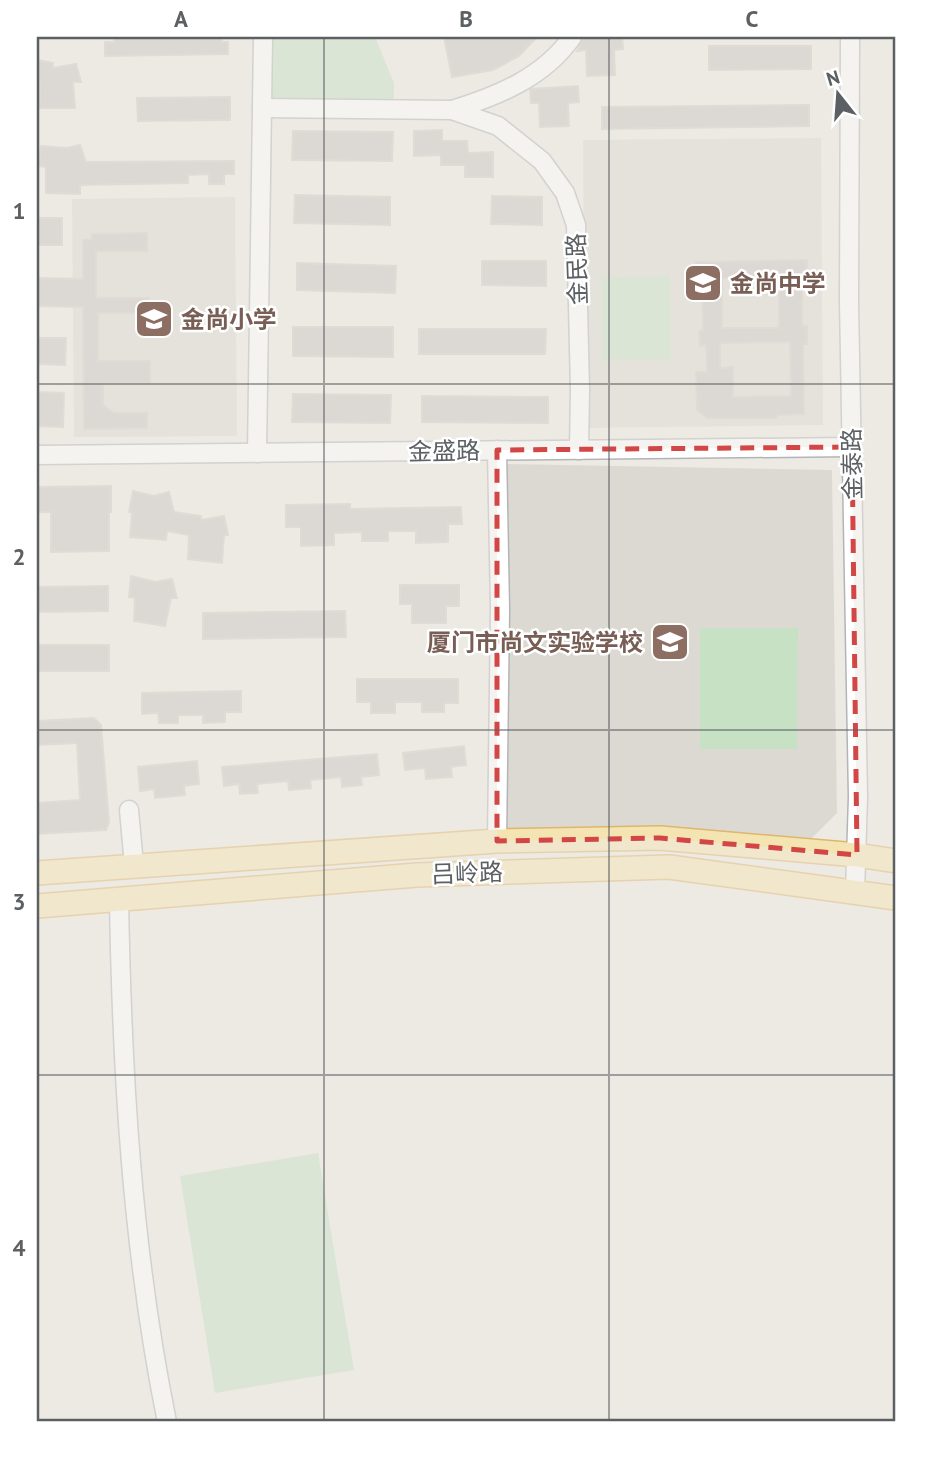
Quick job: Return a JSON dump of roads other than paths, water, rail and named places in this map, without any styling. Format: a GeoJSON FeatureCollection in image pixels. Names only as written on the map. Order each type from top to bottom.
{"type":"FeatureCollection","features":[{"type":"Feature","properties":{"kind":"main road","name":"吕岭路"},"geometry":{"type":"LineString","coordinates":[[37,873],[134,864],[497,841],[660,838],[857,855],[896,861]]}},
{"type":"Feature","properties":{"kind":"main road","name":"吕岭路"},"geometry":{"type":"LineString","coordinates":[[37,906],[417,875],[669,867],[896,898]]}},
{"type":"Feature","properties":{"kind":"street"},"geometry":{"type":"LineString","coordinates":[[257,453],[263,37]]}},
{"type":"Feature","properties":{"kind":"street","name":"金民路"},"geometry":{"type":"LineString","coordinates":[[452,110],[486,99],[521,83],[552,61],[572,37]]}},
{"type":"Feature","properties":{"kind":"street","name":"金泰路"},"geometry":{"type":"LineString","coordinates":[[850,37],[849,302],[858,797],[855,892]]}},
{"type":"Feature","properties":{"kind":"street","name":"金民路"},"geometry":{"type":"LineString","coordinates":[[262,107],[452,110],[498,126],[542,161],[565,193],[576,225],[579,450]]}},
{"type":"Feature","properties":{"kind":"street","name":"金盛路"},"geometry":{"type":"LineString","coordinates":[[37,455],[852,447]]}},
{"type":"Feature","properties":{"kind":"street"},"geometry":{"type":"LineString","coordinates":[[497,450],[500,609],[497,841]]}},
{"type":"Feature","properties":{"kind":"street"},"geometry":{"type":"LineString","coordinates":[[129,810],[134,864]]}},
{"type":"Feature","properties":{"kind":"street"},"geometry":{"type":"LineString","coordinates":[[119,901],[121,997],[136,1233],[155,1362],[167,1422]]}},
{"type":"Feature","properties":{"kind":"place","name":"金尚中学"},"geometry":{"type":"Point","coordinates":[703,283]}},
{"type":"Feature","properties":{"kind":"place","name":"金尚小学"},"geometry":{"type":"Point","coordinates":[154,319]}},
{"type":"Feature","properties":{"kind":"place","name":"厦门市尚文实验学校"},"geometry":{"type":"Point","coordinates":[670,642]}}]}
